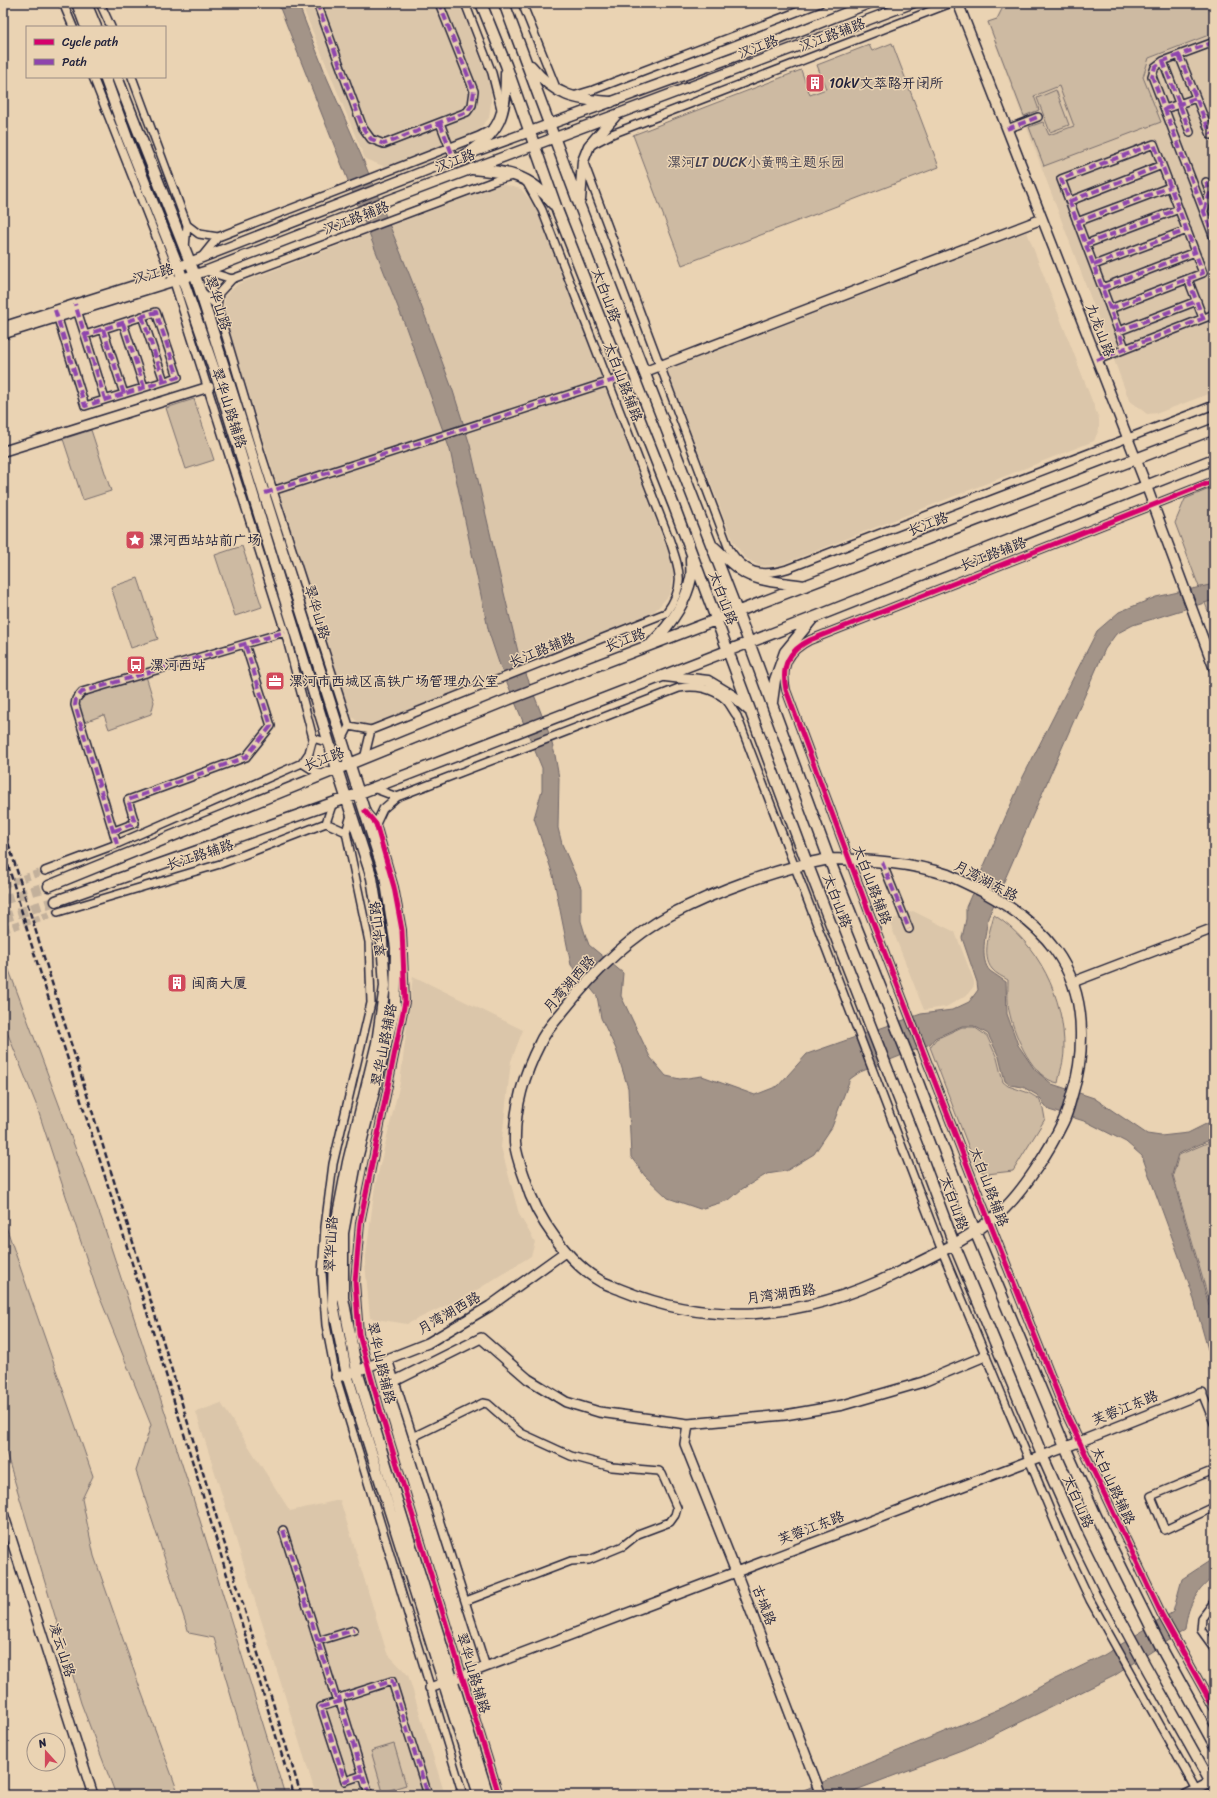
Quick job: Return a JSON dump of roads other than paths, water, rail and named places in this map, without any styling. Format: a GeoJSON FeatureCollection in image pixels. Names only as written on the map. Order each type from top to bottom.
{"type":"FeatureCollection","features":[{"type":"Feature","properties":{"kind":"main road"},"geometry":{"type":"LineString","coordinates":[[77,3],[86,26]]}},
{"type":"Feature","properties":{"kind":"main road"},"geometry":{"type":"LineString","coordinates":[[86,3],[96,26]]}},
{"type":"Feature","properties":{"kind":"main road","name":"太白山路"},"geometry":{"type":"LineString","coordinates":[[481,3],[506,65],[558,212],[692,553],[807,863],[886,1064],[954,1244],[1042,1455],[1078,1536],[1145,1665],[1213,1784]]}},
{"type":"Feature","properties":{"kind":"main road","name":"太白山路"},"geometry":{"type":"LineString","coordinates":[[504,3],[579,204],[749,642],[829,859],[908,1056],[975,1231],[1065,1447],[1096,1516],[1148,1623],[1214,1744]]}},
{"type":"Feature","properties":{"kind":"main road"},"geometry":{"type":"LineString","coordinates":[[525,58],[539,76],[558,92],[570,97],[589,101],[611,102]]}},
{"type":"Feature","properties":{"kind":"main road"},"geometry":{"type":"LineString","coordinates":[[458,158],[481,144],[497,127],[503,113],[506,85],[506,65]]}},
{"type":"Feature","properties":{"kind":"main road","name":"翠华山路"},"geometry":{"type":"LineString","coordinates":[[105,78],[178,281],[218,384],[372,878],[382,941],[385,986],[377,1043],[348,1162],[334,1235],[333,1304],[347,1375],[442,1683],[479,1795]]}},
{"type":"Feature","properties":{"kind":"main road","name":"翠华山路"},"geometry":{"type":"LineString","coordinates":[[117,78],[195,275],[269,492],[342,740],[385,876],[396,948],[395,1008],[356,1162],[343,1233],[343,1298],[357,1370],[457,1678],[488,1795]]}},
{"type":"Feature","properties":{"kind":"main road"},"geometry":{"type":"LineString","coordinates":[[579,204],[583,161],[589,146],[615,116]]}},
{"type":"Feature","properties":{"kind":"main road"},"geometry":{"type":"LineString","coordinates":[[472,169],[498,171],[520,177],[543,192],[558,212]]}},
{"type":"Feature","properties":{"kind":"main road","name":"长江路"},"geometry":{"type":"LineString","coordinates":[[49,886],[512,698],[1214,429]]}},
{"type":"Feature","properties":{"kind":"main road"},"geometry":{"type":"LineString","coordinates":[[56,901],[347,798],[815,617],[1214,459]]}},
{"type":"Feature","properties":{"kind":"main road"},"geometry":{"type":"LineString","coordinates":[[711,544],[734,566],[756,578],[805,586]]}},
{"type":"Feature","properties":{"kind":"main road"},"geometry":{"type":"LineString","coordinates":[[650,646],[667,628],[684,599],[691,578],[692,553]]}},
{"type":"Feature","properties":{"kind":"main road"},"geometry":{"type":"LineString","coordinates":[[772,704],[775,680],[784,652],[815,617]]}},
{"type":"Feature","properties":{"kind":"main road"},"geometry":{"type":"LineString","coordinates":[[661,676],[708,681],[733,696],[751,712]]}},
{"type":"Feature","properties":{"kind":"main road","name":"月湾湖东路"},"geometry":{"type":"LineString","coordinates":[[829,859],[882,862],[925,869],[950,876],[968,884],[1004,903],[1034,926],[1064,961],[1073,982],[1079,1000],[1082,1026],[1081,1058],[1076,1083],[1064,1120],[1030,1179],[1007,1205],[975,1231]]}},
{"type":"Feature","properties":{"kind":"main road","name":"月湾湖西路"},"geometry":{"type":"LineString","coordinates":[[829,859],[807,863],[731,888],[668,916],[632,940],[613,955],[584,984],[541,1039],[520,1091],[515,1146],[532,1201],[565,1252],[599,1280],[638,1297],[680,1309],[719,1313],[759,1314],[813,1306],[865,1289],[942,1251],[975,1231]]}},
{"type":"Feature","properties":{"kind":"street"},"geometry":{"type":"LineString","coordinates":[[63,3],[73,26]]}},
{"type":"Feature","properties":{"kind":"street"},"geometry":{"type":"LineString","coordinates":[[100,3],[111,26]]}},
{"type":"Feature","properties":{"kind":"street"},"geometry":{"type":"LineString","coordinates":[[317,3],[363,128],[371,139],[384,144],[440,124],[467,112],[472,105],[474,91],[439,3]]}},
{"type":"Feature","properties":{"kind":"street"},"geometry":{"type":"LineString","coordinates":[[465,3],[492,73],[503,113]]}},
{"type":"Feature","properties":{"kind":"street"},"geometry":{"type":"LineString","coordinates":[[522,3],[558,92]]}},
{"type":"Feature","properties":{"kind":"street"},"geometry":{"type":"LineString","coordinates":[[570,97],[594,90],[820,3]]}},
{"type":"Feature","properties":{"kind":"street","name":"汉江路"},"geometry":{"type":"LineString","coordinates":[[76,308],[158,278],[174,268],[458,158],[742,54],[870,3]]}},
{"type":"Feature","properties":{"kind":"street","name":"汉江路"},"geometry":{"type":"LineString","coordinates":[[3,334],[76,308],[178,281],[206,271],[389,200],[913,3]]}},
{"type":"Feature","properties":{"kind":"street","name":"汉江路辅路"},"geometry":{"type":"LineString","coordinates":[[589,146],[619,132],[951,3]]}},
{"type":"Feature","properties":{"kind":"street","name":"九龙山路"},"geometry":{"type":"LineString","coordinates":[[958,3],[1136,459],[1214,668]]}},
{"type":"Feature","properties":{"kind":"street"},"geometry":{"type":"LineString","coordinates":[[1214,42],[1163,61],[1155,67],[1152,76],[1214,238]]}},
{"type":"Feature","properties":{"kind":"street"},"geometry":{"type":"LineString","coordinates":[[1179,55],[1210,135]]}},
{"type":"Feature","properties":{"kind":"street"},"geometry":{"type":"LineString","coordinates":[[1163,61],[1190,132]]}},
{"type":"Feature","properties":{"kind":"street"},"geometry":{"type":"LineString","coordinates":[[93,78],[174,268]]}},
{"type":"Feature","properties":{"kind":"street"},"geometry":{"type":"LineString","coordinates":[[132,78],[187,225],[185,248]]}},
{"type":"Feature","properties":{"kind":"street"},"geometry":{"type":"LineString","coordinates":[[1165,109],[1196,98]]}},
{"type":"Feature","properties":{"kind":"street"},"geometry":{"type":"LineString","coordinates":[[1007,129],[1038,117]]}},
{"type":"Feature","properties":{"kind":"street"},"geometry":{"type":"LineString","coordinates":[[440,124],[449,148],[458,158]]}},
{"type":"Feature","properties":{"kind":"street"},"geometry":{"type":"LineString","coordinates":[[187,225],[199,234],[218,237],[449,148],[497,127]]}},
{"type":"Feature","properties":{"kind":"street"},"geometry":{"type":"LineString","coordinates":[[1110,309],[1203,273],[1154,144],[1061,179],[1070,201],[1077,222],[1086,244],[1102,288],[1110,309],[1119,331],[1125,348]]}},
{"type":"Feature","properties":{"kind":"street"},"geometry":{"type":"LineString","coordinates":[[583,161],[729,549],[737,561],[753,572],[772,574],[787,569],[1214,406]]}},
{"type":"Feature","properties":{"kind":"street"},"geometry":{"type":"LineString","coordinates":[[1070,201],[1162,165]]}},
{"type":"Feature","properties":{"kind":"street","name":"汉江路辅路"},"geometry":{"type":"LineString","coordinates":[[232,279],[496,180],[520,177]]}},
{"type":"Feature","properties":{"kind":"street","name":"太白山路辅路"},"geometry":{"type":"LineString","coordinates":[[520,177],[542,210],[679,567],[679,586],[676,600]]}},
{"type":"Feature","properties":{"kind":"street"},"geometry":{"type":"LineString","coordinates":[[1206,182],[1210,193]]}},
{"type":"Feature","properties":{"kind":"street"},"geometry":{"type":"LineString","coordinates":[[1204,211],[1214,184]]}},
{"type":"Feature","properties":{"kind":"street"},"geometry":{"type":"LineString","coordinates":[[1077,222],[1170,187]]}},
{"type":"Feature","properties":{"kind":"street"},"geometry":{"type":"LineString","coordinates":[[1086,244],[1179,209]]}},
{"type":"Feature","properties":{"kind":"street"},"geometry":{"type":"LineString","coordinates":[[644,372],[1042,219]]}},
{"type":"Feature","properties":{"kind":"street"},"geometry":{"type":"LineString","coordinates":[[1094,266],[1187,230]]}},
{"type":"Feature","properties":{"kind":"street"},"geometry":{"type":"LineString","coordinates":[[201,258],[218,237]]}},
{"type":"Feature","properties":{"kind":"street"},"geometry":{"type":"LineString","coordinates":[[1102,288],[1195,252]]}},
{"type":"Feature","properties":{"kind":"street"},"geometry":{"type":"LineString","coordinates":[[206,271],[232,279],[219,293],[217,306]]}},
{"type":"Feature","properties":{"kind":"street"},"geometry":{"type":"LineString","coordinates":[[1188,279],[1203,318]]}},
{"type":"Feature","properties":{"kind":"street","name":"翠华山路辅路"},"geometry":{"type":"LineString","coordinates":[[178,281],[209,387],[285,632],[314,738]]}},
{"type":"Feature","properties":{"kind":"street","name":"翠华山路辅路"},"geometry":{"type":"LineString","coordinates":[[199,289],[217,306],[269,492],[349,726]]}},
{"type":"Feature","properties":{"kind":"street"},"geometry":{"type":"LineString","coordinates":[[1119,331],[1197,302]]}},
{"type":"Feature","properties":{"kind":"street"},"geometry":{"type":"LineString","coordinates":[[76,308],[105,400]]}},
{"type":"Feature","properties":{"kind":"street"},"geometry":{"type":"LineString","coordinates":[[1097,360],[1203,318],[1212,314],[1214,311]]}},
{"type":"Feature","properties":{"kind":"street"},"geometry":{"type":"LineString","coordinates":[[57,314],[84,406],[178,377],[156,312],[85,335]]}},
{"type":"Feature","properties":{"kind":"street","name":"汉江路"},"geometry":{"type":"LineString","coordinates":[[3,327],[57,314]]}},
{"type":"Feature","properties":{"kind":"street"},"geometry":{"type":"LineString","coordinates":[[142,316],[164,381]]}},
{"type":"Feature","properties":{"kind":"street"},"geometry":{"type":"LineString","coordinates":[[123,323],[144,387]]}},
{"type":"Feature","properties":{"kind":"street"},"geometry":{"type":"LineString","coordinates":[[103,329],[124,394]]}},
{"type":"Feature","properties":{"kind":"street"},"geometry":{"type":"LineString","coordinates":[[269,492],[623,377]]}},
{"type":"Feature","properties":{"kind":"street"},"geometry":{"type":"LineString","coordinates":[[4,449],[209,387]]}},
{"type":"Feature","properties":{"kind":"street","name":"长江路辅路"},"geometry":{"type":"LineString","coordinates":[[788,659],[797,646],[810,640],[1214,481]]}},
{"type":"Feature","properties":{"kind":"street","name":"长江路辅路"},"geometry":{"type":"LineString","coordinates":[[371,730],[528,670],[666,613],[676,600]]}},
{"type":"Feature","properties":{"kind":"street"},"geometry":{"type":"LineString","coordinates":[[117,844],[75,705],[76,699],[82,692],[285,632]]}},
{"type":"Feature","properties":{"kind":"street"},"geometry":{"type":"LineString","coordinates":[[114,831],[135,823],[128,800],[246,757],[271,726],[245,644]]}},
{"type":"Feature","properties":{"kind":"street","name":"太白山路辅路"},"geometry":{"type":"LineString","coordinates":[[788,659],[783,676],[786,690],[849,860],[989,1221],[1064,1408],[1162,1615],[1214,1708]]}},
{"type":"Feature","properties":{"kind":"street"},"geometry":{"type":"LineString","coordinates":[[376,824],[383,809],[397,797],[679,688],[690,686],[709,690],[726,700],[737,716],[942,1251],[1028,1461],[1090,1600],[1197,1792]]}},
{"type":"Feature","properties":{"kind":"street"},"geometry":{"type":"LineString","coordinates":[[342,740],[349,726],[371,730],[364,759]]}},
{"type":"Feature","properties":{"kind":"street"},"geometry":{"type":"LineString","coordinates":[[45,871],[117,844],[302,762],[309,753],[314,738],[329,743]]}},
{"type":"Feature","properties":{"kind":"street"},"geometry":{"type":"LineString","coordinates":[[302,762],[321,775]]}},
{"type":"Feature","properties":{"kind":"street"},"geometry":{"type":"LineString","coordinates":[[373,788],[397,797]]}},
{"type":"Feature","properties":{"kind":"street"},"geometry":{"type":"LineString","coordinates":[[333,802],[326,823],[346,832]]}},
{"type":"Feature","properties":{"kind":"street","name":"翠华山路辅路"},"geometry":{"type":"LineString","coordinates":[[365,811],[376,824],[394,887],[402,930],[405,1002],[360,1223],[355,1282],[359,1334],[457,1678],[499,1795]]}},
{"type":"Feature","properties":{"kind":"street","name":"翠华山路辅路"},"geometry":{"type":"LineString","coordinates":[[352,813],[346,832],[369,942],[371,1003],[333,1164],[325,1227],[322,1273],[326,1326],[336,1377],[463,1795]]}},
{"type":"Feature","properties":{"kind":"street","name":"长江路辅路"},"geometry":{"type":"LineString","coordinates":[[58,912],[220,864],[326,823]]}},
{"type":"Feature","properties":{"kind":"street"},"geometry":{"type":"LineString","coordinates":[[882,862],[909,928]]}},
{"type":"Feature","properties":{"kind":"street"},"geometry":{"type":"LineString","coordinates":[[1073,982],[1214,928]]}},
{"type":"Feature","properties":{"kind":"street","name":"月湾湖西路"},"geometry":{"type":"LineString","coordinates":[[336,1377],[347,1375],[428,1343],[490,1306],[565,1252]]}},
{"type":"Feature","properties":{"kind":"street"},"geometry":{"type":"LineString","coordinates":[[395,1381],[481,1338],[528,1379],[566,1402],[599,1412],[688,1424],[785,1415],[843,1405],[923,1382],[985,1356]]}},
{"type":"Feature","properties":{"kind":"street"},"geometry":{"type":"LineString","coordinates":[[388,1359],[486,1667]]}},
{"type":"Feature","properties":{"kind":"street"},"geometry":{"type":"LineString","coordinates":[[1202,1393],[1214,1423]]}},
{"type":"Feature","properties":{"kind":"street","name":"芙蓉江东路"},"geometry":{"type":"LineString","coordinates":[[430,1688],[1079,1442],[1202,1393]]}},
{"type":"Feature","properties":{"kind":"street"},"geometry":{"type":"LineString","coordinates":[[413,1437],[483,1403],[488,1404],[521,1433],[571,1456],[612,1467],[659,1471],[662,1474],[677,1508],[670,1522],[638,1534],[623,1546],[589,1560],[571,1560],[466,1601]]}},
{"type":"Feature","properties":{"kind":"street","name":"古城路"},"geometry":{"type":"LineString","coordinates":[[688,1424],[685,1444],[736,1572],[821,1795]]}},
{"type":"Feature","properties":{"kind":"street"},"geometry":{"type":"LineString","coordinates":[[1214,1470],[1151,1496],[1165,1530],[1214,1507]]}},
{"type":"Feature","properties":{"kind":"street","name":"凌云山路"},"geometry":{"type":"LineString","coordinates":[[3,1513],[93,1795]]}},
{"type":"Feature","properties":{"kind":"street"},"geometry":{"type":"LineString","coordinates":[[283,1530],[335,1696],[340,1699],[369,1795]]}},
{"type":"Feature","properties":{"kind":"street"},"geometry":{"type":"LineString","coordinates":[[1214,1602],[1202,1618],[1201,1630],[1214,1648]]}},
{"type":"Feature","properties":{"kind":"street"},"geometry":{"type":"LineString","coordinates":[[318,1641],[354,1630]]}},
{"type":"Feature","properties":{"kind":"street"},"geometry":{"type":"LineString","coordinates":[[363,1775],[345,1780],[321,1708],[340,1699],[392,1681],[428,1795]]}},
{"type":"Feature","properties":{"kind":"street"},"geometry":{"type":"LineString","coordinates":[[1185,1795],[1197,1792],[1213,1784]]}},
{"type":"Feature","properties":{"kind":"tunnel"},"geometry":{"type":"LineString","coordinates":[[3,885],[45,871]]}},
{"type":"Feature","properties":{"kind":"tunnel"},"geometry":{"type":"LineString","coordinates":[[3,900],[49,886]]}},
{"type":"Feature","properties":{"kind":"tunnel"},"geometry":{"type":"LineString","coordinates":[[3,918],[56,901]]}},
{"type":"Feature","properties":{"kind":"tunnel"},"geometry":{"type":"LineString","coordinates":[[3,930],[58,912]]}},
{"type":"Feature","properties":{"kind":"railway"},"geometry":{"type":"LineString","coordinates":[[3,826],[128,1226],[301,1795]]}},
{"type":"Feature","properties":{"kind":"railway"},"geometry":{"type":"LineString","coordinates":[[3,848],[31,943],[121,1227],[294,1795]]}},
{"type":"Feature","properties":{"kind":"place","name":"10kV文萃路开闭所"},"geometry":{"type":"Point","coordinates":[815,83]}},
{"type":"Feature","properties":{"kind":"place","name":"漯河西站站前广场"},"geometry":{"type":"Point","coordinates":[135,540]}},
{"type":"Feature","properties":{"kind":"place","name":"漯河西站"},"geometry":{"type":"Point","coordinates":[136,665]}},
{"type":"Feature","properties":{"kind":"place","name":"漯河市西城区高铁广场管理办公室"},"geometry":{"type":"Point","coordinates":[275,681]}},
{"type":"Feature","properties":{"kind":"place","name":"闽商大厦"},"geometry":{"type":"Point","coordinates":[177,983]}},
{"type":"Feature","properties":{"kind":"park label","name":"漯河LT DUCK小黄鸭主题乐园"},"geometry":{"type":"Point","coordinates":[756,162]}}]}
